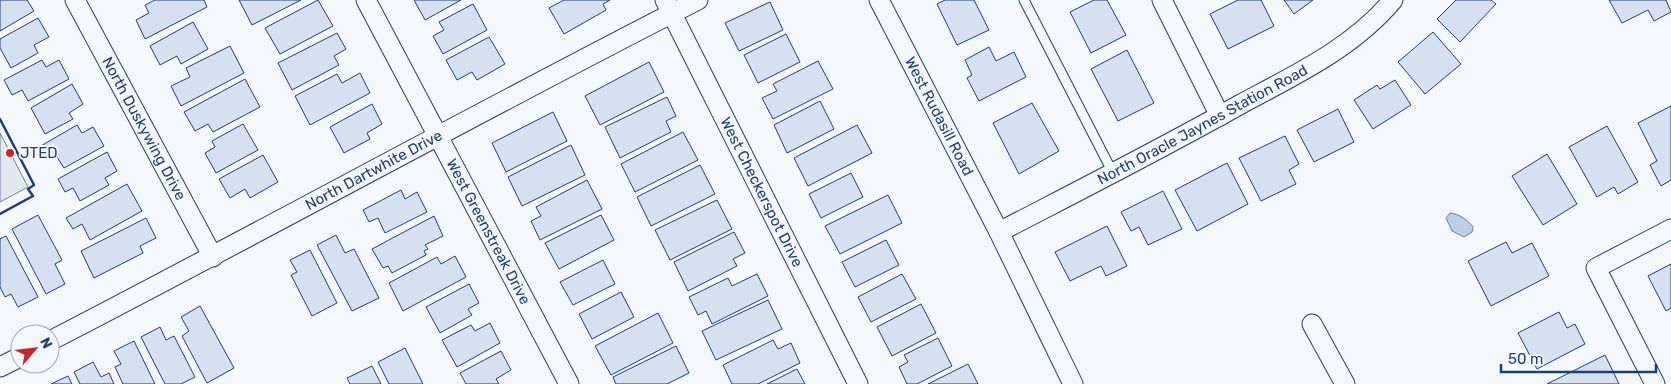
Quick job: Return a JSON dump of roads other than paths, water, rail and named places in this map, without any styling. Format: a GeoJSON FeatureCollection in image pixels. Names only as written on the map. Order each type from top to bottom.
{"type":"FeatureCollection","features":[{"type":"Feature","properties":{"kind":"street","name":"North Duskywing Drive"},"geometry":{"type":"LineString","coordinates":[[75,0],[213,257]]}},
{"type":"Feature","properties":{"kind":"street","name":"West Greenstreak Drive"},"geometry":{"type":"LineString","coordinates":[[366,0],[569,384]]}},
{"type":"Feature","properties":{"kind":"street","name":"North Dartwhite Drive"},"geometry":{"type":"LineString","coordinates":[[60,336],[213,257],[438,136],[668,7],[698,0]]}},
{"type":"Feature","properties":{"kind":"street","name":"West Rudasill Road"},"geometry":{"type":"LineString","coordinates":[[880,0],[999,232],[1073,384]]}},
{"type":"Feature","properties":{"kind":"street"},"geometry":{"type":"LineString","coordinates":[[1162,0],[1220,116]]}},
{"type":"Feature","properties":{"kind":"street","name":"North Oracle Jaynes Station Road"},"geometry":{"type":"LineString","coordinates":[[999,232],[1220,116],[1327,57],[1378,18],[1393,0]]}},
{"type":"Feature","properties":{"kind":"street","name":"West Checkerspot Drive"},"geometry":{"type":"LineString","coordinates":[[668,7],[858,384]]}},
{"type":"Feature","properties":{"kind":"street"},"geometry":{"type":"LineString","coordinates":[[1654,384],[1596,268],[1671,229]]}},
{"type":"Feature","properties":{"kind":"street"},"geometry":{"type":"LineString","coordinates":[[1312,324],[1345,384]]}},
{"type":"Feature","properties":{"kind":"lane"},"geometry":{"type":"LineString","coordinates":[[1024,0],[1112,173]]}},
{"type":"Feature","properties":{"kind":"water"},"geometry":{"type":"Polygon","coordinates":[[[1450,213],[1460,216],[1469,222],[1473,227],[1472,232],[1464,237],[1452,231],[1446,218],[1450,213]]]}},
{"type":"Feature","properties":{"kind":"place","name":"JTED"},"geometry":{"type":"Point","coordinates":[10,153]}}]}
